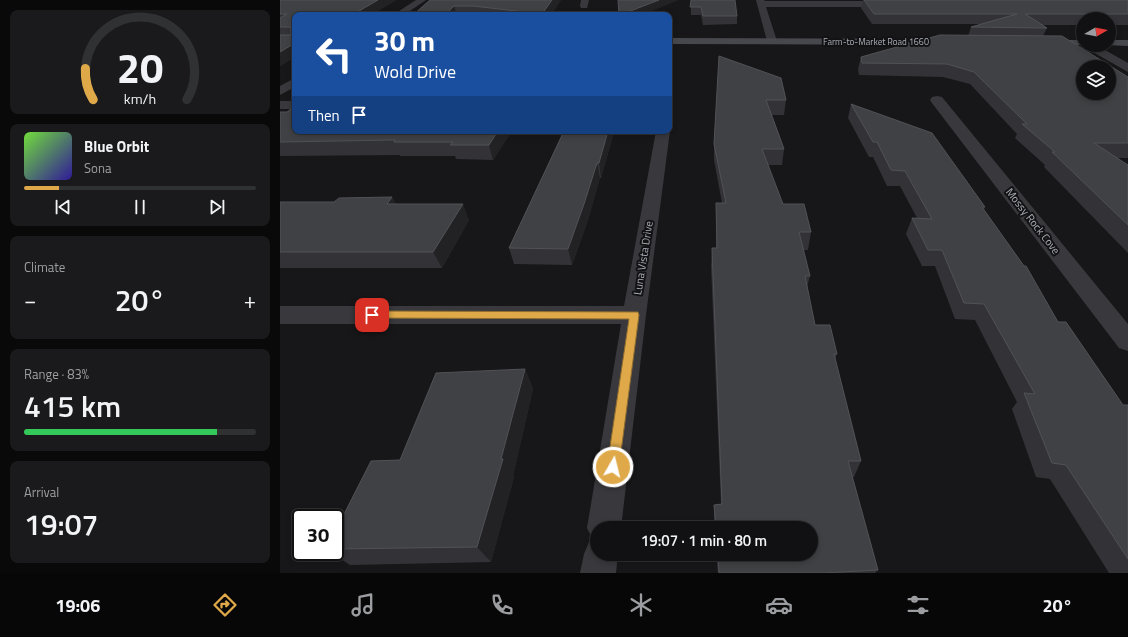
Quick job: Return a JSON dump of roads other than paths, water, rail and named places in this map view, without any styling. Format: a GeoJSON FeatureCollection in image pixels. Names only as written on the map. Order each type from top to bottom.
{"type":"FeatureCollection","features":[{"type":"Feature","properties":{"kind":"main road","name":"Farm-to-Market Road 1660"},"geometry":{"type":"LineString","coordinates":[[672,41],[957,42]]}},
{"type":"Feature","properties":{"kind":"main road"},"geometry":{"type":"LineString","coordinates":[[1028,42],[1076,43]]}},
{"type":"Feature","properties":{"kind":"main road"},"geometry":{"type":"LineString","coordinates":[[1116,43],[1128,43]]}},
{"type":"Feature","properties":{"kind":"street"},"geometry":{"type":"LineString","coordinates":[[403,12],[422,0]]}},
{"type":"Feature","properties":{"kind":"street"},"geometry":{"type":"LineString","coordinates":[[772,41],[760,2],[901,4]]}},
{"type":"Feature","properties":{"kind":"street"},"geometry":{"type":"LineString","coordinates":[[1100,52],[1128,68]]}},
{"type":"Feature","properties":{"kind":"street"},"geometry":{"type":"LineString","coordinates":[[280,91],[292,84]]}},
{"type":"Feature","properties":{"kind":"street","name":"Mossy Rock Cove"},"geometry":{"type":"LineString","coordinates":[[937,100],[1128,341]]}},
{"type":"Feature","properties":{"kind":"street"},"geometry":{"type":"LineString","coordinates":[[280,105],[292,105]]}},
{"type":"Feature","properties":{"kind":"street","name":"Luna Vista Drive"},"geometry":{"type":"LineString","coordinates":[[605,521],[634,315],[663,134]]}},
{"type":"Feature","properties":{"kind":"street"},"geometry":{"type":"LineString","coordinates":[[280,315],[634,315]]}},
{"type":"Feature","properties":{"kind":"street"},"geometry":{"type":"LineString","coordinates":[[598,573],[600,561]]}}]}
